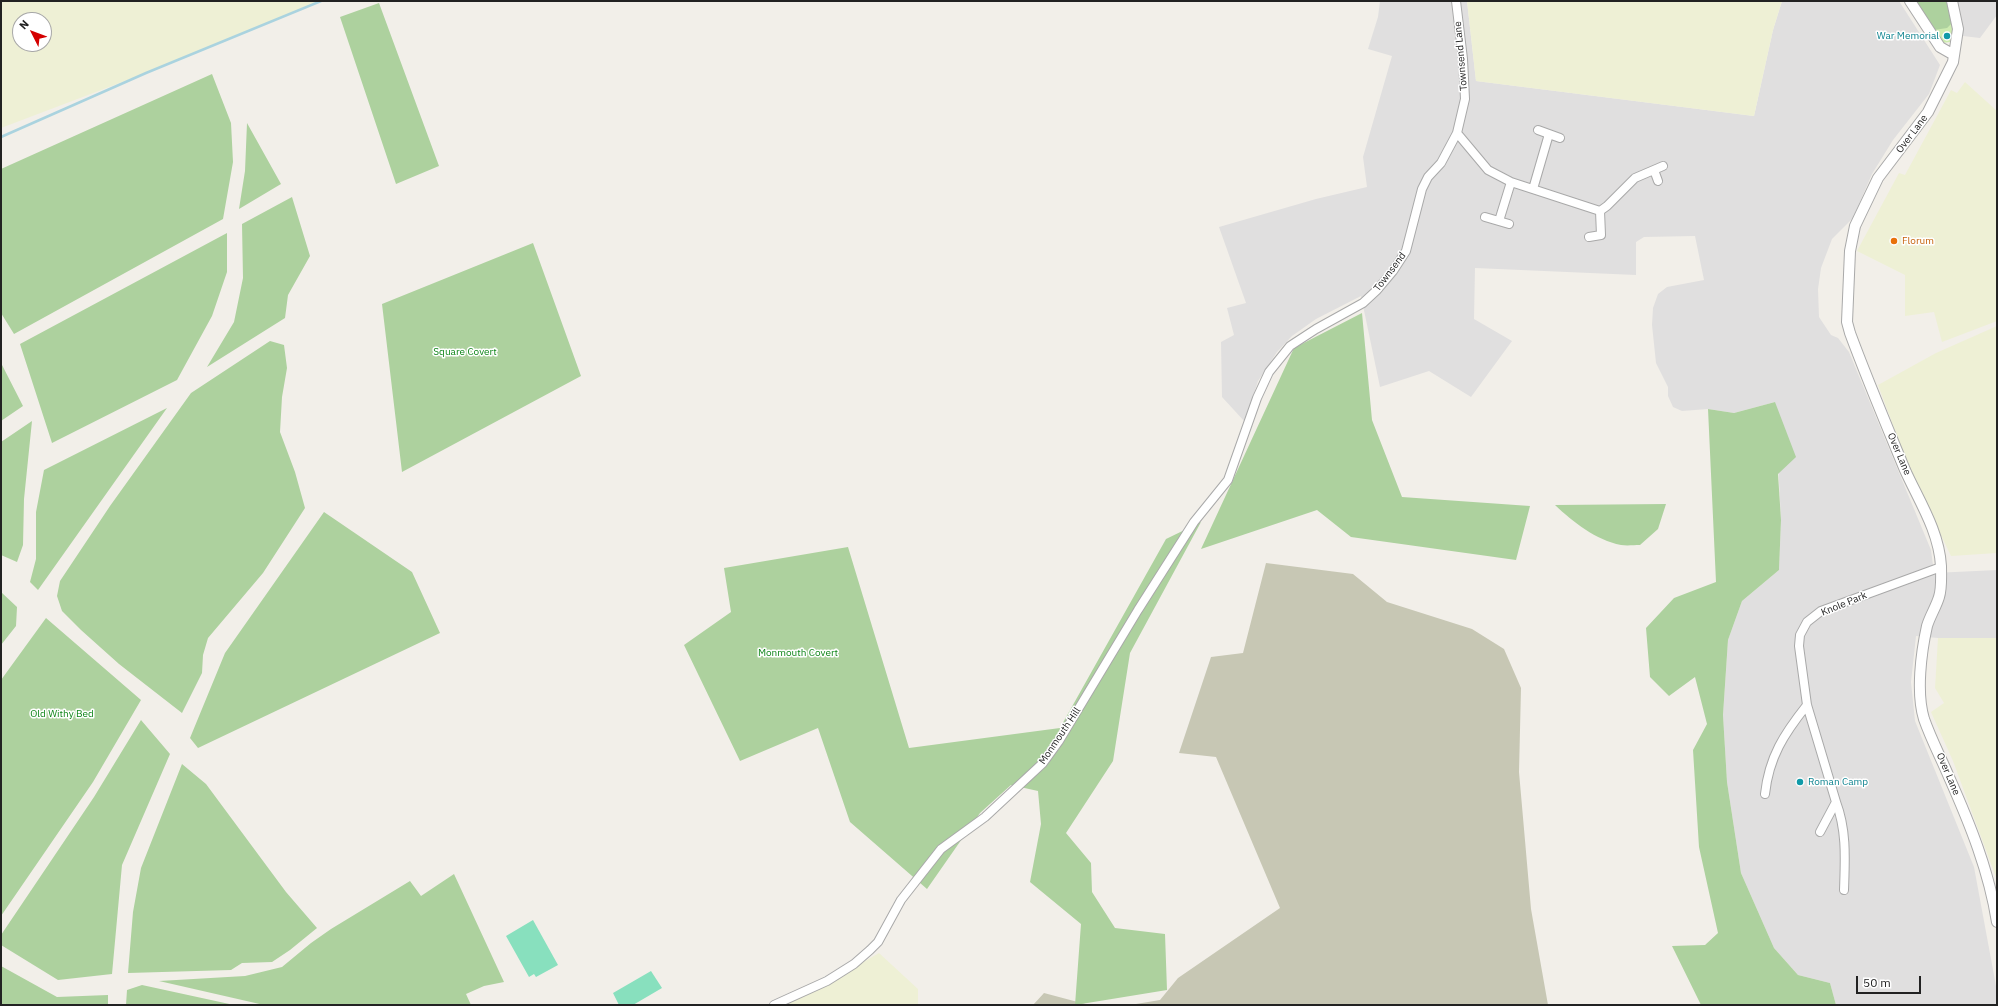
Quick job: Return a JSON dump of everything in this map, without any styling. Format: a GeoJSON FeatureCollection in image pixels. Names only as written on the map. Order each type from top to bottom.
{"type":"FeatureCollection","features":[{"type":"Feature","properties":{"kind":"street","name":"Townsend Lane"},"geometry":{"type":"LineString","coordinates":[[1456,1],[1463,59],[1465,99],[1457,133]]}},
{"type":"Feature","properties":{"kind":"street"},"geometry":{"type":"LineString","coordinates":[[1910,1],[1940,47],[1954,55]]}},
{"type":"Feature","properties":{"kind":"street","name":"Over Lane"},"geometry":{"type":"LineString","coordinates":[[1952,1],[1958,29],[1954,55],[1946,77],[1928,112],[1878,178],[1855,226],[1850,251],[1848,322],[1851,337],[1903,464],[1930,522],[1937,544],[1941,567],[1939,598],[1927,626],[1922,651],[1920,699],[1924,720],[1966,816],[1982,857],[1988,876],[1997,922]]}},
{"type":"Feature","properties":{"kind":"street"},"geometry":{"type":"LineString","coordinates":[[1538,130],[1560,138]]}},
{"type":"Feature","properties":{"kind":"street"},"geometry":{"type":"LineString","coordinates":[[1457,133],[1488,170],[1511,182],[1600,211]]}},
{"type":"Feature","properties":{"kind":"street","name":"Townsend"},"geometry":{"type":"LineString","coordinates":[[1251,413],[1269,372],[1290,346],[1316,329],[1363,303],[1377,290],[1392,271],[1406,251],[1422,189],[1428,177],[1441,163],[1457,133]]}},
{"type":"Feature","properties":{"kind":"street"},"geometry":{"type":"LineString","coordinates":[[1533,189],[1549,134]]}},
{"type":"Feature","properties":{"kind":"street"},"geometry":{"type":"LineString","coordinates":[[1600,211],[1635,178],[1663,166]]}},
{"type":"Feature","properties":{"kind":"street"},"geometry":{"type":"LineString","coordinates":[[1654,170],[1658,180]]}},
{"type":"Feature","properties":{"kind":"street"},"geometry":{"type":"LineString","coordinates":[[1499,221],[1511,182]]}},
{"type":"Feature","properties":{"kind":"street"},"geometry":{"type":"LineString","coordinates":[[1589,237],[1601,235],[1600,211]]}},
{"type":"Feature","properties":{"kind":"street"},"geometry":{"type":"LineString","coordinates":[[1485,217],[1510,224]]}},
{"type":"Feature","properties":{"kind":"street","name":"Monmouth Hill"},"geometry":{"type":"LineString","coordinates":[[774,1005],[827,981],[854,964],[870,950],[878,942],[901,900],[941,849],[985,817],[1043,764],[1059,741],[1138,610],[1194,522],[1228,480],[1251,413]]}},
{"type":"Feature","properties":{"kind":"street","name":"Knole Park"},"geometry":{"type":"LineString","coordinates":[[1844,890],[1845,840],[1841,816],[1807,705],[1799,646],[1800,635],[1807,622],[1821,611],[1941,567]]}},
{"type":"Feature","properties":{"kind":"street"},"geometry":{"type":"LineString","coordinates":[[1765,794],[1767,775],[1772,758],[1789,727],[1807,705]]}},
{"type":"Feature","properties":{"kind":"street"},"geometry":{"type":"LineString","coordinates":[[1820,832],[1836,802]]}},
{"type":"Feature","properties":{"kind":"shaded area"},"geometry":{"type":"Polygon","coordinates":[[[1,1],[321,1],[146,73],[1,128],[1,1]]]}},
{"type":"Feature","properties":{"kind":"shaded area"},"geometry":{"type":"Polygon","coordinates":[[[1380,1],[1467,1],[1476,81],[1754,116],[1773,30],[1782,1],[1899,1],[1940,65],[1929,94],[1893,140],[1872,174],[1853,218],[1832,239],[1821,268],[1818,289],[1819,317],[1831,335],[1838,338],[1849,352],[1931,550],[1934,573],[1997,570],[1997,638],[1938,638],[1916,636],[1911,682],[1915,721],[1974,867],[1996,986],[1997,1005],[1836,1005],[1830,983],[1798,975],[1774,948],[1741,873],[1727,782],[1723,715],[1728,640],[1742,601],[1779,570],[1781,520],[1775,402],[1734,413],[1708,409],[1682,411],[1673,407],[1668,396],[1668,387],[1656,363],[1652,325],[1653,308],[1658,294],[1667,287],[1704,280],[1695,236],[1644,237],[1636,242],[1636,275],[1475,268],[1474,319],[1512,341],[1471,397],[1429,371],[1380,387],[1361,296],[1316,319],[1292,336],[1277,352],[1258,381],[1245,422],[1222,397],[1221,342],[1234,335],[1227,308],[1246,303],[1219,227],[1316,199],[1367,187],[1363,157],[1392,56],[1368,49],[1378,17],[1380,1]]]}},
{"type":"Feature","properties":{"kind":"shaded area"},"geometry":{"type":"Polygon","coordinates":[[[1467,1],[1782,1],[1773,30],[1754,116],[1476,81],[1467,1]]]}},
{"type":"Feature","properties":{"kind":"shaded area"},"geometry":{"type":"Polygon","coordinates":[[[1957,1],[1997,1],[1997,15],[1980,38],[1963,36],[1957,1]]]}},
{"type":"Feature","properties":{"kind":"shaded area"},"geometry":{"type":"Polygon","coordinates":[[[1965,82],[1997,111],[1997,321],[1942,342],[1934,312],[1905,316],[1905,275],[1857,251],[1899,173],[1905,175],[1951,90],[1957,93],[1965,82]]]}},
{"type":"Feature","properties":{"kind":"shaded area"},"geometry":{"type":"Polygon","coordinates":[[[1997,326],[1997,553],[1951,556],[1910,471],[1878,385],[1936,353],[1997,326]]]}},
{"type":"Feature","properties":{"kind":"shaded area"},"geometry":{"type":"Polygon","coordinates":[[[1266,563],[1353,574],[1387,602],[1472,629],[1504,649],[1521,688],[1519,772],[1531,909],[1548,1005],[1130,1005],[1160,1000],[1178,978],[1280,908],[1216,757],[1179,753],[1211,657],[1243,653],[1266,563]]]}},
{"type":"Feature","properties":{"kind":"shaded area"},"geometry":{"type":"Polygon","coordinates":[[[1938,638],[1997,638],[1997,880],[1953,761],[1931,712],[1944,703],[1935,688],[1938,638]]]}},
{"type":"Feature","properties":{"kind":"shaded area"},"geometry":{"type":"Polygon","coordinates":[[[879,953],[918,989],[918,1005],[781,1005],[841,975],[879,953]]]}},
{"type":"Feature","properties":{"kind":"shaded area"},"geometry":{"type":"Polygon","coordinates":[[[1044,993],[1089,1005],[1033,1005],[1044,993]]]}},
{"type":"Feature","properties":{"kind":"green space"},"geometry":{"type":"Polygon","coordinates":[[[1911,1],[1946,1],[1952,17],[1952,23],[1947,28],[1934,30],[1911,1]]]}},
{"type":"Feature","properties":{"kind":"green space"},"geometry":{"type":"Polygon","coordinates":[[[379,3],[439,166],[396,184],[340,17],[379,3]]]}},
{"type":"Feature","properties":{"kind":"green space"},"geometry":{"type":"Polygon","coordinates":[[[1952,23],[1953,28],[1950,42],[1942,43],[1934,30],[1952,23]]]}},
{"type":"Feature","properties":{"kind":"green space"},"geometry":{"type":"Polygon","coordinates":[[[212,74],[231,123],[233,162],[223,219],[14,334],[1,313],[1,169],[212,74]]]}},
{"type":"Feature","properties":{"kind":"green space"},"geometry":{"type":"Polygon","coordinates":[[[247,123],[281,184],[239,209],[245,171],[247,123]]]}},
{"type":"Feature","properties":{"kind":"green space"},"geometry":{"type":"Polygon","coordinates":[[[292,197],[310,256],[288,295],[285,318],[207,367],[234,322],[243,278],[242,224],[292,197]]]}},
{"type":"Feature","properties":{"kind":"green space"},"geometry":{"type":"Polygon","coordinates":[[[227,233],[227,272],[212,316],[177,380],[52,443],[20,344],[227,233]]]}},
{"type":"Feature","properties":{"kind":"green space","name":"Square Covert"},"geometry":{"type":"Polygon","coordinates":[[[533,243],[581,376],[402,472],[382,304],[533,243]]]}},
{"type":"Feature","properties":{"kind":"green space"},"geometry":{"type":"Polygon","coordinates":[[[1362,313],[1372,420],[1402,497],[1530,506],[1516,560],[1351,537],[1317,510],[1201,549],[1294,348],[1362,313]]]}},
{"type":"Feature","properties":{"kind":"green space"},"geometry":{"type":"Polygon","coordinates":[[[270,341],[284,345],[287,368],[282,397],[280,432],[295,472],[305,508],[263,573],[208,638],[203,655],[202,673],[182,713],[119,664],[62,611],[57,596],[60,581],[110,506],[191,393],[270,341]]]}},
{"type":"Feature","properties":{"kind":"green space"},"geometry":{"type":"Polygon","coordinates":[[[1,363],[23,406],[1,421],[1,363]]]}},
{"type":"Feature","properties":{"kind":"green space"},"geometry":{"type":"Polygon","coordinates":[[[1775,402],[1796,457],[1778,474],[1781,520],[1779,570],[1742,601],[1728,640],[1723,715],[1727,782],[1741,873],[1774,948],[1798,975],[1830,983],[1836,1005],[1701,1005],[1672,946],[1705,945],[1718,933],[1699,847],[1693,750],[1707,724],[1695,677],[1669,696],[1650,677],[1646,628],[1674,598],[1716,582],[1708,409],[1734,413],[1775,402]]]}},
{"type":"Feature","properties":{"kind":"green space"},"geometry":{"type":"Polygon","coordinates":[[[167,408],[38,590],[30,582],[36,559],[36,512],[44,470],[167,408]]]}},
{"type":"Feature","properties":{"kind":"green space"},"geometry":{"type":"Polygon","coordinates":[[[32,421],[24,499],[23,545],[17,562],[1,555],[1,442],[32,421]]]}},
{"type":"Feature","properties":{"kind":"green space"},"geometry":{"type":"Polygon","coordinates":[[[1666,504],[1658,529],[1640,545],[1621,545],[1612,543],[1594,535],[1569,518],[1555,505],[1666,504]]]}},
{"type":"Feature","properties":{"kind":"green space"},"geometry":{"type":"Polygon","coordinates":[[[324,512],[412,572],[440,633],[198,748],[190,738],[225,653],[324,512]]]}},
{"type":"Feature","properties":{"kind":"green space","name":"Monmouth Covert"},"geometry":{"type":"Polygon","coordinates":[[[1201,522],[1130,653],[1113,761],[1066,833],[1091,863],[1092,892],[1115,928],[1165,934],[1167,990],[1075,1005],[1081,924],[1030,882],[1041,824],[1038,791],[1011,785],[980,813],[927,889],[850,822],[818,728],[740,761],[684,645],[731,612],[724,568],[848,547],[909,748],[1060,728],[1166,539],[1201,522]]]}},
{"type":"Feature","properties":{"kind":"green space"},"geometry":{"type":"Polygon","coordinates":[[[1,592],[17,607],[16,626],[1,645],[1,592]]]}},
{"type":"Feature","properties":{"kind":"green space","name":"Old Withy Bed"},"geometry":{"type":"Polygon","coordinates":[[[46,618],[141,700],[93,782],[1,916],[1,680],[46,618]]]}},
{"type":"Feature","properties":{"kind":"green space"},"geometry":{"type":"Polygon","coordinates":[[[141,720],[170,754],[122,865],[112,974],[58,980],[1,945],[1,935],[94,797],[141,720]]]}},
{"type":"Feature","properties":{"kind":"green space"},"geometry":{"type":"Polygon","coordinates":[[[182,764],[206,784],[286,892],[317,928],[290,950],[272,962],[242,963],[231,970],[128,973],[133,912],[141,868],[182,764]]]}},
{"type":"Feature","properties":{"kind":"green space"},"geometry":{"type":"Polygon","coordinates":[[[454,874],[504,982],[484,986],[466,994],[471,1005],[264,1005],[159,981],[245,976],[282,967],[331,929],[410,881],[421,896],[454,874]]]}},
{"type":"Feature","properties":{"kind":"green space"},"geometry":{"type":"Polygon","coordinates":[[[533,920],[558,965],[536,977],[534,974],[529,977],[506,936],[533,920]]]}},
{"type":"Feature","properties":{"kind":"green space"},"geometry":{"type":"Polygon","coordinates":[[[1,966],[57,997],[108,995],[108,1005],[1,1005],[1,966]]]}},
{"type":"Feature","properties":{"kind":"green space"},"geometry":{"type":"Polygon","coordinates":[[[651,971],[662,988],[633,1005],[619,1005],[613,993],[651,971]]]}},
{"type":"Feature","properties":{"kind":"green space"},"geometry":{"type":"Polygon","coordinates":[[[142,985],[234,1005],[126,1005],[127,990],[142,985]]]}},
{"type":"Feature","properties":{"kind":"waterway"},"geometry":{"type":"LineString","coordinates":[[1,137],[146,73],[321,1]]}},
{"type":"Feature","properties":{"kind":"place","name":"War Memorial"},"geometry":{"type":"Point","coordinates":[1947,36]}},
{"type":"Feature","properties":{"kind":"place","name":"Florum"},"geometry":{"type":"Point","coordinates":[1894,241]}},
{"type":"Feature","properties":{"kind":"place","name":"Roman Camp"},"geometry":{"type":"Point","coordinates":[1800,782]}}]}
